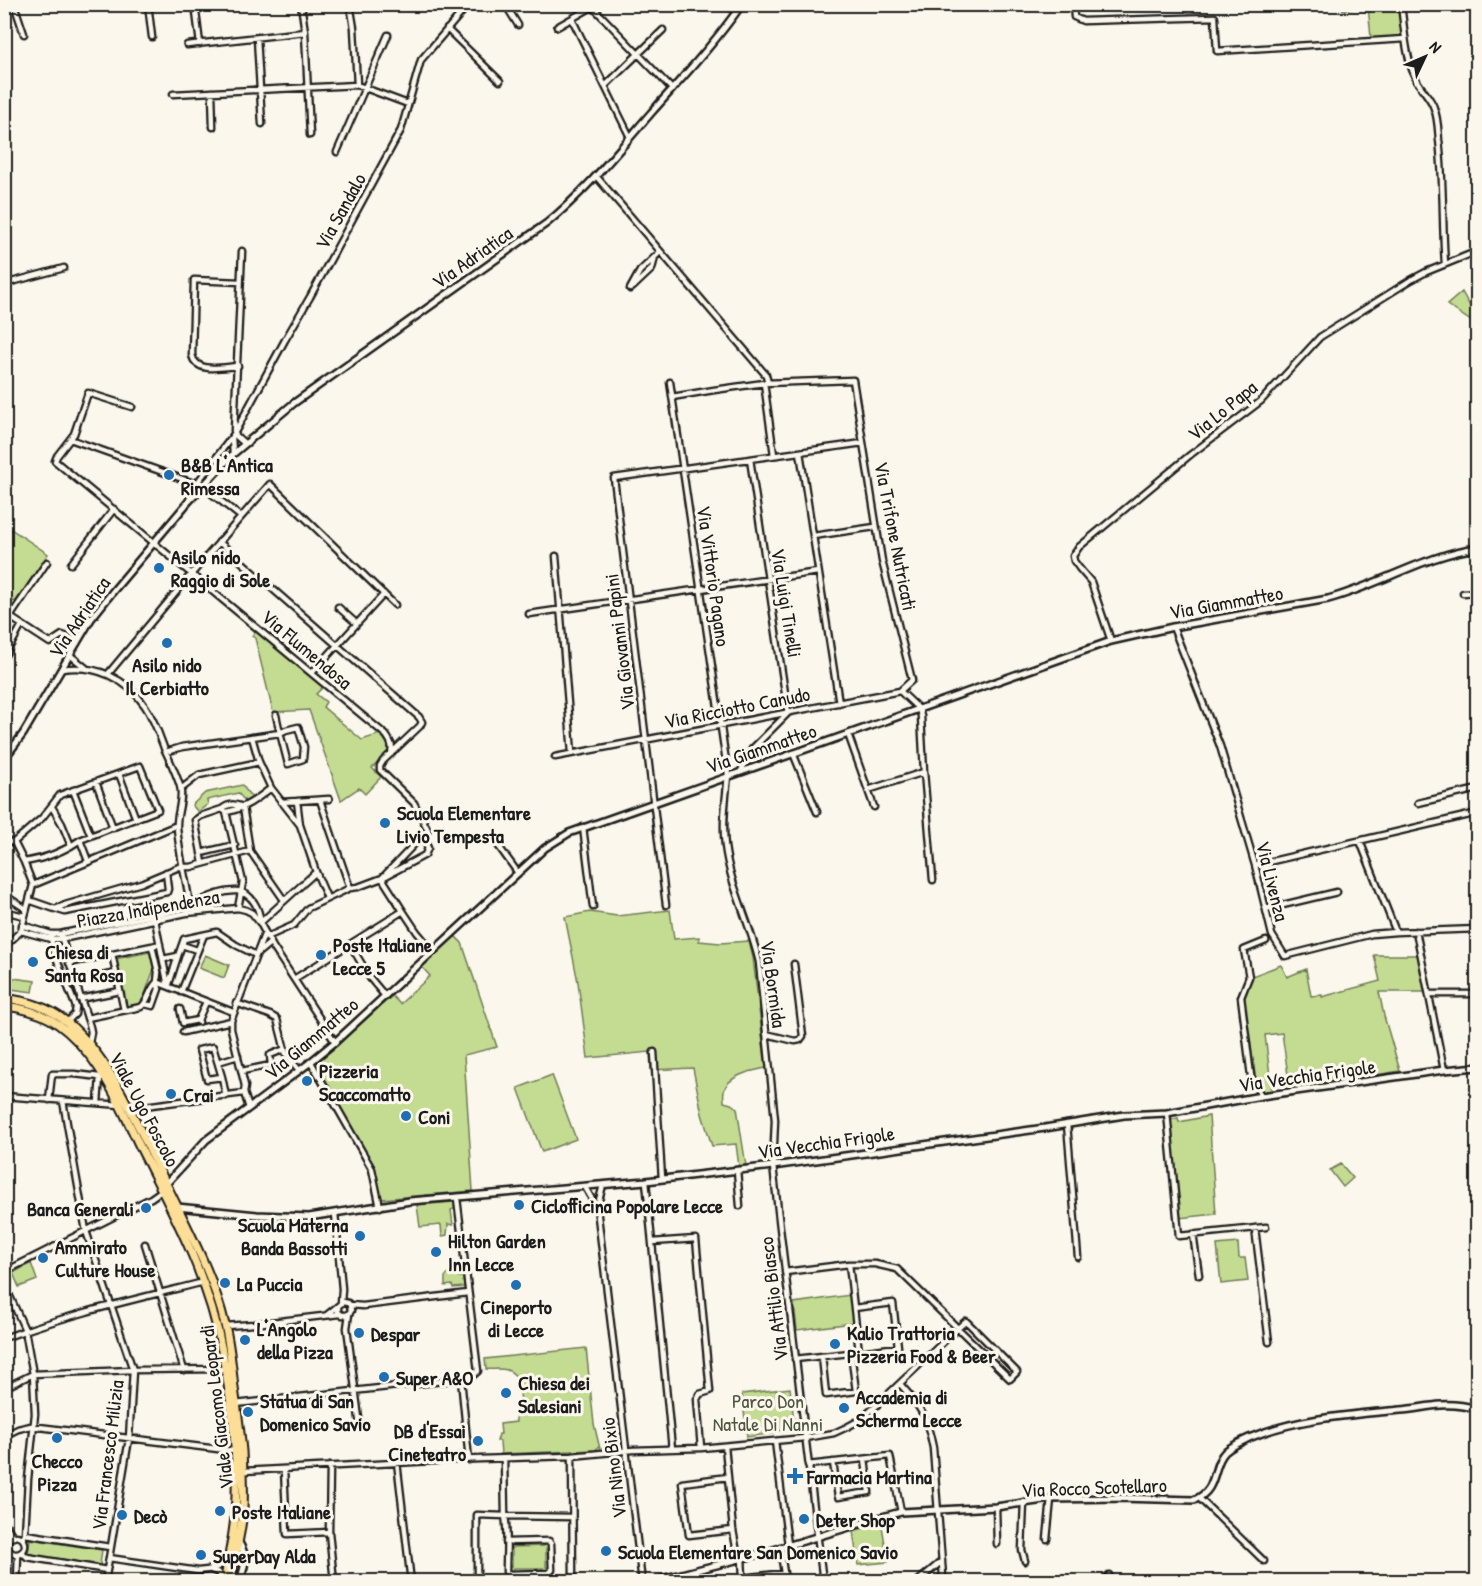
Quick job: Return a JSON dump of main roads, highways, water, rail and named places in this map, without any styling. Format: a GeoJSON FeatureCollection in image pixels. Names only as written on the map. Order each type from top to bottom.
{"type":"FeatureCollection","features":[{"type":"Feature","properties":{"kind":"main road","name":"Viale Ugo Foscolo"},"geometry":{"type":"LineString","coordinates":[[4,998],[21,1000],[54,1012],[89,1044],[109,1071],[166,1184]]}},
{"type":"Feature","properties":{"kind":"main road","name":"Viale Ugo Foscolo"},"geometry":{"type":"LineString","coordinates":[[4,1006],[38,1012],[53,1020],[86,1050],[119,1104],[161,1191]]}},
{"type":"Feature","properties":{"kind":"main road","name":"Viale Giacomo Leopardi"},"geometry":{"type":"LineString","coordinates":[[166,1184],[192,1237],[225,1326],[243,1472],[243,1512],[231,1581]]}},
{"type":"Feature","properties":{"kind":"main road","name":"Viale Giacomo Leopardi"},"geometry":{"type":"LineString","coordinates":[[161,1191],[204,1282],[216,1320],[233,1404],[235,1516],[229,1556],[222,1580]]}},
{"type":"Feature","properties":{"kind":"place","name":"B&B L'Antica Rimessa"},"geometry":{"type":"Point","coordinates":[169,475]}},
{"type":"Feature","properties":{"kind":"place","name":"Asilo nido Raggio di Sole"},"geometry":{"type":"Point","coordinates":[159,568]}},
{"type":"Feature","properties":{"kind":"place","name":"Asilo nido Il Cerbiatto"},"geometry":{"type":"Point","coordinates":[167,643]}},
{"type":"Feature","properties":{"kind":"place","name":"Scuola Elementare Livio Tempesta"},"geometry":{"type":"Point","coordinates":[385,823]}},
{"type":"Feature","properties":{"kind":"place","name":"Poste Italiane Lecce 5"},"geometry":{"type":"Point","coordinates":[321,955]}},
{"type":"Feature","properties":{"kind":"place","name":"Chiesa di Santa Rosa"},"geometry":{"type":"Point","coordinates":[33,962]}},
{"type":"Feature","properties":{"kind":"place","name":"Pizzeria Scaccomatto"},"geometry":{"type":"Point","coordinates":[307,1081]}},
{"type":"Feature","properties":{"kind":"place","name":"Crai"},"geometry":{"type":"Point","coordinates":[171,1094]}},
{"type":"Feature","properties":{"kind":"place","name":"Coni"},"geometry":{"type":"Point","coordinates":[406,1116]}},
{"type":"Feature","properties":{"kind":"place","name":"Ciclofficina Popolare Lecce"},"geometry":{"type":"Point","coordinates":[519,1205]}},
{"type":"Feature","properties":{"kind":"place","name":"Banca Generali"},"geometry":{"type":"Point","coordinates":[146,1208]}},
{"type":"Feature","properties":{"kind":"place","name":"Scuola Materna Banda Bassotti"},"geometry":{"type":"Point","coordinates":[360,1236]}},
{"type":"Feature","properties":{"kind":"place","name":"Hilton Garden Inn Lecce"},"geometry":{"type":"Point","coordinates":[436,1252]}},
{"type":"Feature","properties":{"kind":"place","name":"Ammirato Culture House"},"geometry":{"type":"Point","coordinates":[43,1258]}},
{"type":"Feature","properties":{"kind":"place","name":"La Puccia"},"geometry":{"type":"Point","coordinates":[225,1283]}},
{"type":"Feature","properties":{"kind":"place","name":"Cineporto di Lecce"},"geometry":{"type":"Point","coordinates":[516,1285]}},
{"type":"Feature","properties":{"kind":"place","name":"Despar"},"geometry":{"type":"Point","coordinates":[359,1333]}},
{"type":"Feature","properties":{"kind":"place","name":"L'Angolo della Pizza"},"geometry":{"type":"Point","coordinates":[245,1340]}},
{"type":"Feature","properties":{"kind":"place","name":"Kalio Trattoria Pizzeria Food & Beer"},"geometry":{"type":"Point","coordinates":[835,1344]}},
{"type":"Feature","properties":{"kind":"place","name":"Super A&O"},"geometry":{"type":"Point","coordinates":[384,1377]}},
{"type":"Feature","properties":{"kind":"place","name":"Chiesa dei Salesiani"},"geometry":{"type":"Point","coordinates":[506,1393]}},
{"type":"Feature","properties":{"kind":"place","name":"Accademia di Scherma Lecce"},"geometry":{"type":"Point","coordinates":[844,1408]}},
{"type":"Feature","properties":{"kind":"place","name":"Statua di San Domenico Savio"},"geometry":{"type":"Point","coordinates":[248,1412]}},
{"type":"Feature","properties":{"kind":"place","name":"Checco Pizza"},"geometry":{"type":"Point","coordinates":[57,1438]}},
{"type":"Feature","properties":{"kind":"place","name":"DB d'Essai Cineteatro"},"geometry":{"type":"Point","coordinates":[478,1441]}},
{"type":"Feature","properties":{"kind":"place","name":"Farmacia Martina"},"geometry":{"type":"Point","coordinates":[795,1476]}},
{"type":"Feature","properties":{"kind":"place","name":"Poste Italiane"},"geometry":{"type":"Point","coordinates":[220,1511]}},
{"type":"Feature","properties":{"kind":"place","name":"Decò"},"geometry":{"type":"Point","coordinates":[122,1515]}},
{"type":"Feature","properties":{"kind":"place","name":"Deter Shop"},"geometry":{"type":"Point","coordinates":[804,1519]}},
{"type":"Feature","properties":{"kind":"place","name":"Scuola Elementare San Domenico Savio"},"geometry":{"type":"Point","coordinates":[606,1551]}},
{"type":"Feature","properties":{"kind":"place","name":"SuperDay Alda"},"geometry":{"type":"Point","coordinates":[201,1555]}},
{"type":"Feature","properties":{"kind":"park label","name":"Parco Don Natale Di Nanni"},"geometry":{"type":"Point","coordinates":[768,1412]}}]}
